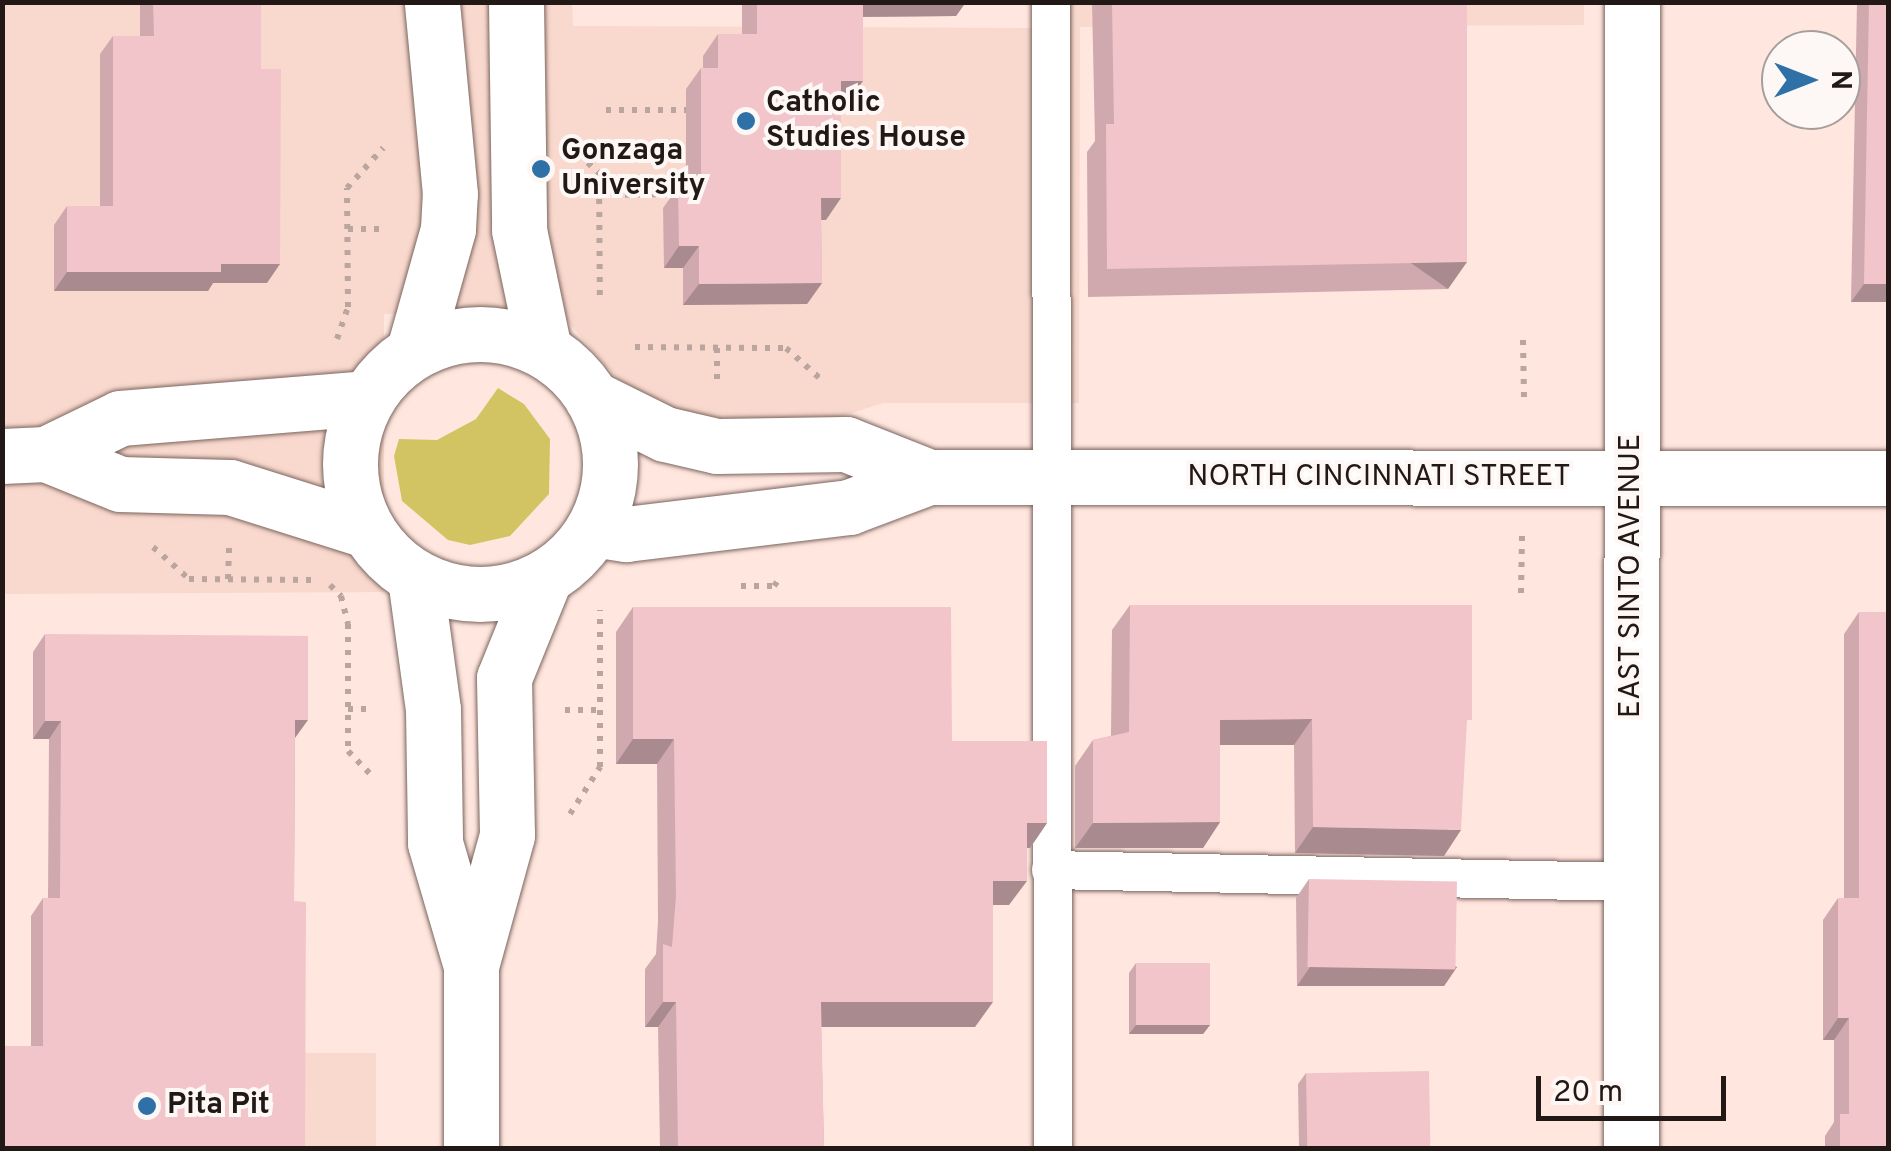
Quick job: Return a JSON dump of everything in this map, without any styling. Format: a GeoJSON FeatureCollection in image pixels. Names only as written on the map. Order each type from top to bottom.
{"type":"FeatureCollection","features":[{"type":"Feature","properties":{"kind":"street"},"geometry":{"type":"LineString","coordinates":[[366,530],[349,464],[366,398],[414,350],[448,229],[450,194],[432,2]]}},
{"type":"Feature","properties":{"kind":"street"},"geometry":{"type":"LineString","coordinates":[[516,2],[519,230],[544,350]]}},
{"type":"Feature","properties":{"kind":"street","name":"EAST SINTO AVENUE"},"geometry":{"type":"LineString","coordinates":[[1631,1148],[1632,2]]}},
{"type":"Feature","properties":{"kind":"street"},"geometry":{"type":"LineString","coordinates":[[414,350],[480,332],[544,350],[592,398],[610,463],[593,529],[546,577],[504,678],[507,835],[471,966],[471,1148]]}},
{"type":"Feature","properties":{"kind":"street"},"geometry":{"type":"LineString","coordinates":[[24,455],[120,418],[366,398]]}},
{"type":"Feature","properties":{"kind":"street","name":"NORTH CINCINNATI STREET"},"geometry":{"type":"LineString","coordinates":[[592,398],[666,434],[718,446],[846,444],[929,476],[1888,478]]}},
{"type":"Feature","properties":{"kind":"street"},"geometry":{"type":"LineString","coordinates":[[24,455],[120,484],[230,487],[366,530],[415,578],[480,595],[546,577]]}},
{"type":"Feature","properties":{"kind":"street","name":"NORTH CINCINNATI STREET"},"geometry":{"type":"LineString","coordinates":[[593,529],[626,534],[849,507],[929,476]]}},
{"type":"Feature","properties":{"kind":"street"},"geometry":{"type":"LineString","coordinates":[[415,578],[433,710],[435,843],[471,966]]}},
{"type":"Feature","properties":{"kind":"lane"},"geometry":{"type":"LineString","coordinates":[[1052,2],[1052,1148]]}},
{"type":"Feature","properties":{"kind":"lane"},"geometry":{"type":"LineString","coordinates":[[1051,870],[1630,882]]}},
{"type":"Feature","properties":{"kind":"path"},"geometry":{"type":"LineString","coordinates":[[606,110],[686,110]]}},
{"type":"Feature","properties":{"kind":"path"},"geometry":{"type":"LineString","coordinates":[[329,346],[346,324],[348,307],[347,188],[385,145]]}},
{"type":"Feature","properties":{"kind":"path"},"geometry":{"type":"LineString","coordinates":[[571,147],[598,172],[600,309]]}},
{"type":"Feature","properties":{"kind":"path"},"geometry":{"type":"LineString","coordinates":[[598,195],[696,194]]}},
{"type":"Feature","properties":{"kind":"path"},"geometry":{"type":"LineString","coordinates":[[1523,340],[1524,398]]}},
{"type":"Feature","properties":{"kind":"path"},"geometry":{"type":"LineString","coordinates":[[626,346],[786,348],[829,386]]}},
{"type":"Feature","properties":{"kind":"path"},"geometry":{"type":"LineString","coordinates":[[1521,594],[1522,528]]}},
{"type":"Feature","properties":{"kind":"path"},"geometry":{"type":"LineString","coordinates":[[140,536],[189,579],[331,586],[348,624],[348,751],[386,791]]}},
{"type":"Feature","properties":{"kind":"path"},"geometry":{"type":"LineString","coordinates":[[737,586],[774,586],[786,572]]}},
{"type":"Feature","properties":{"kind":"path"},"geometry":{"type":"LineString","coordinates":[[563,824],[600,767],[598,622],[607,596]]}},
{"type":"Feature","properties":{"kind":"shaded area","name":"Gonzaga University"},"geometry":{"type":"Polygon","coordinates":[[[572,2],[573,26],[1036,28],[1037,2],[1584,2],[1584,25],[1080,27],[1079,403],[883,403],[830,420],[742,426],[678,415],[626,389],[558,310],[384,314],[384,592],[3,594],[2,3],[572,2]]]}},
{"type":"Feature","properties":{"kind":"shaded area"},"geometry":{"type":"Polygon","coordinates":[[[498,388],[524,404],[550,439],[549,494],[510,536],[470,545],[448,540],[402,501],[394,456],[399,439],[437,440],[476,419],[498,388]]]}},
{"type":"Feature","properties":{"kind":"shaded area","name":"Pita Pit"},"geometry":{"type":"Polygon","coordinates":[[[3,1053],[376,1053],[376,1148],[3,1148],[3,1053]]]}},
{"type":"Feature","properties":{"kind":"building"},"geometry":{"type":"Polygon","coordinates":[[[153,2],[261,2],[261,69],[281,69],[280,264],[221,264],[221,272],[67,272],[67,206],[113,206],[113,36],[154,36],[153,2]]]}},
{"type":"Feature","properties":{"kind":"building"},"geometry":{"type":"Polygon","coordinates":[[[757,2],[863,2],[863,81],[841,81],[841,198],[821,198],[822,283],[699,284],[699,246],[679,246],[678,187],[701,187],[701,68],[718,68],[718,34],[757,34],[757,2]]]}},
{"type":"Feature","properties":{"kind":"building"},"geometry":{"type":"Polygon","coordinates":[[[1112,2],[1467,2],[1467,262],[1107,269],[1106,124],[1114,124],[1112,2]]]}},
{"type":"Feature","properties":{"kind":"building"},"geometry":{"type":"Polygon","coordinates":[[[1869,2],[1888,2],[1888,284],[1864,284],[1869,2]]]}},
{"type":"Feature","properties":{"kind":"building"},"geometry":{"type":"Polygon","coordinates":[[[1130,605],[1472,605],[1472,720],[1467,720],[1461,830],[1313,827],[1312,719],[1220,720],[1220,822],[1093,823],[1093,740],[1129,732],[1130,605]]]}},
{"type":"Feature","properties":{"kind":"building"},"geometry":{"type":"Polygon","coordinates":[[[633,607],[951,607],[952,741],[1047,741],[1047,823],[1027,823],[1027,881],[993,881],[993,1002],[821,1002],[824,1148],[678,1148],[676,1002],[663,1002],[663,944],[672,947],[676,896],[674,739],[633,739],[633,607]]]}},
{"type":"Feature","properties":{"kind":"building"},"geometry":{"type":"Polygon","coordinates":[[[1859,612],[1888,612],[1888,1148],[1840,1148],[1840,1114],[1849,1114],[1849,1018],[1838,1018],[1838,898],[1859,898],[1859,612]]]}},
{"type":"Feature","properties":{"kind":"building"},"geometry":{"type":"Polygon","coordinates":[[[45,634],[308,636],[308,720],[295,720],[294,901],[306,902],[305,1148],[2,1148],[2,1046],[43,1046],[43,898],[60,898],[61,721],[45,721],[45,634]]]}},
{"type":"Feature","properties":{"kind":"building"},"geometry":{"type":"Polygon","coordinates":[[[1309,879],[1457,882],[1455,970],[1307,967],[1309,879]]]}},
{"type":"Feature","properties":{"kind":"building"},"geometry":{"type":"Polygon","coordinates":[[[1136,963],[1210,963],[1210,1025],[1136,1025],[1136,963]]]}},
{"type":"Feature","properties":{"kind":"building"},"geometry":{"type":"Polygon","coordinates":[[[1429,1071],[1430,1148],[1307,1148],[1306,1073],[1429,1071]]]}},
{"type":"Feature","properties":{"kind":"place","name":"Catholic Studies House"},"geometry":{"type":"Point","coordinates":[746,121]}},
{"type":"Feature","properties":{"kind":"place","name":"Gonzaga University"},"geometry":{"type":"Point","coordinates":[541,169]}},
{"type":"Feature","properties":{"kind":"place","name":"Pita Pit"},"geometry":{"type":"Point","coordinates":[147,1106]}}]}
